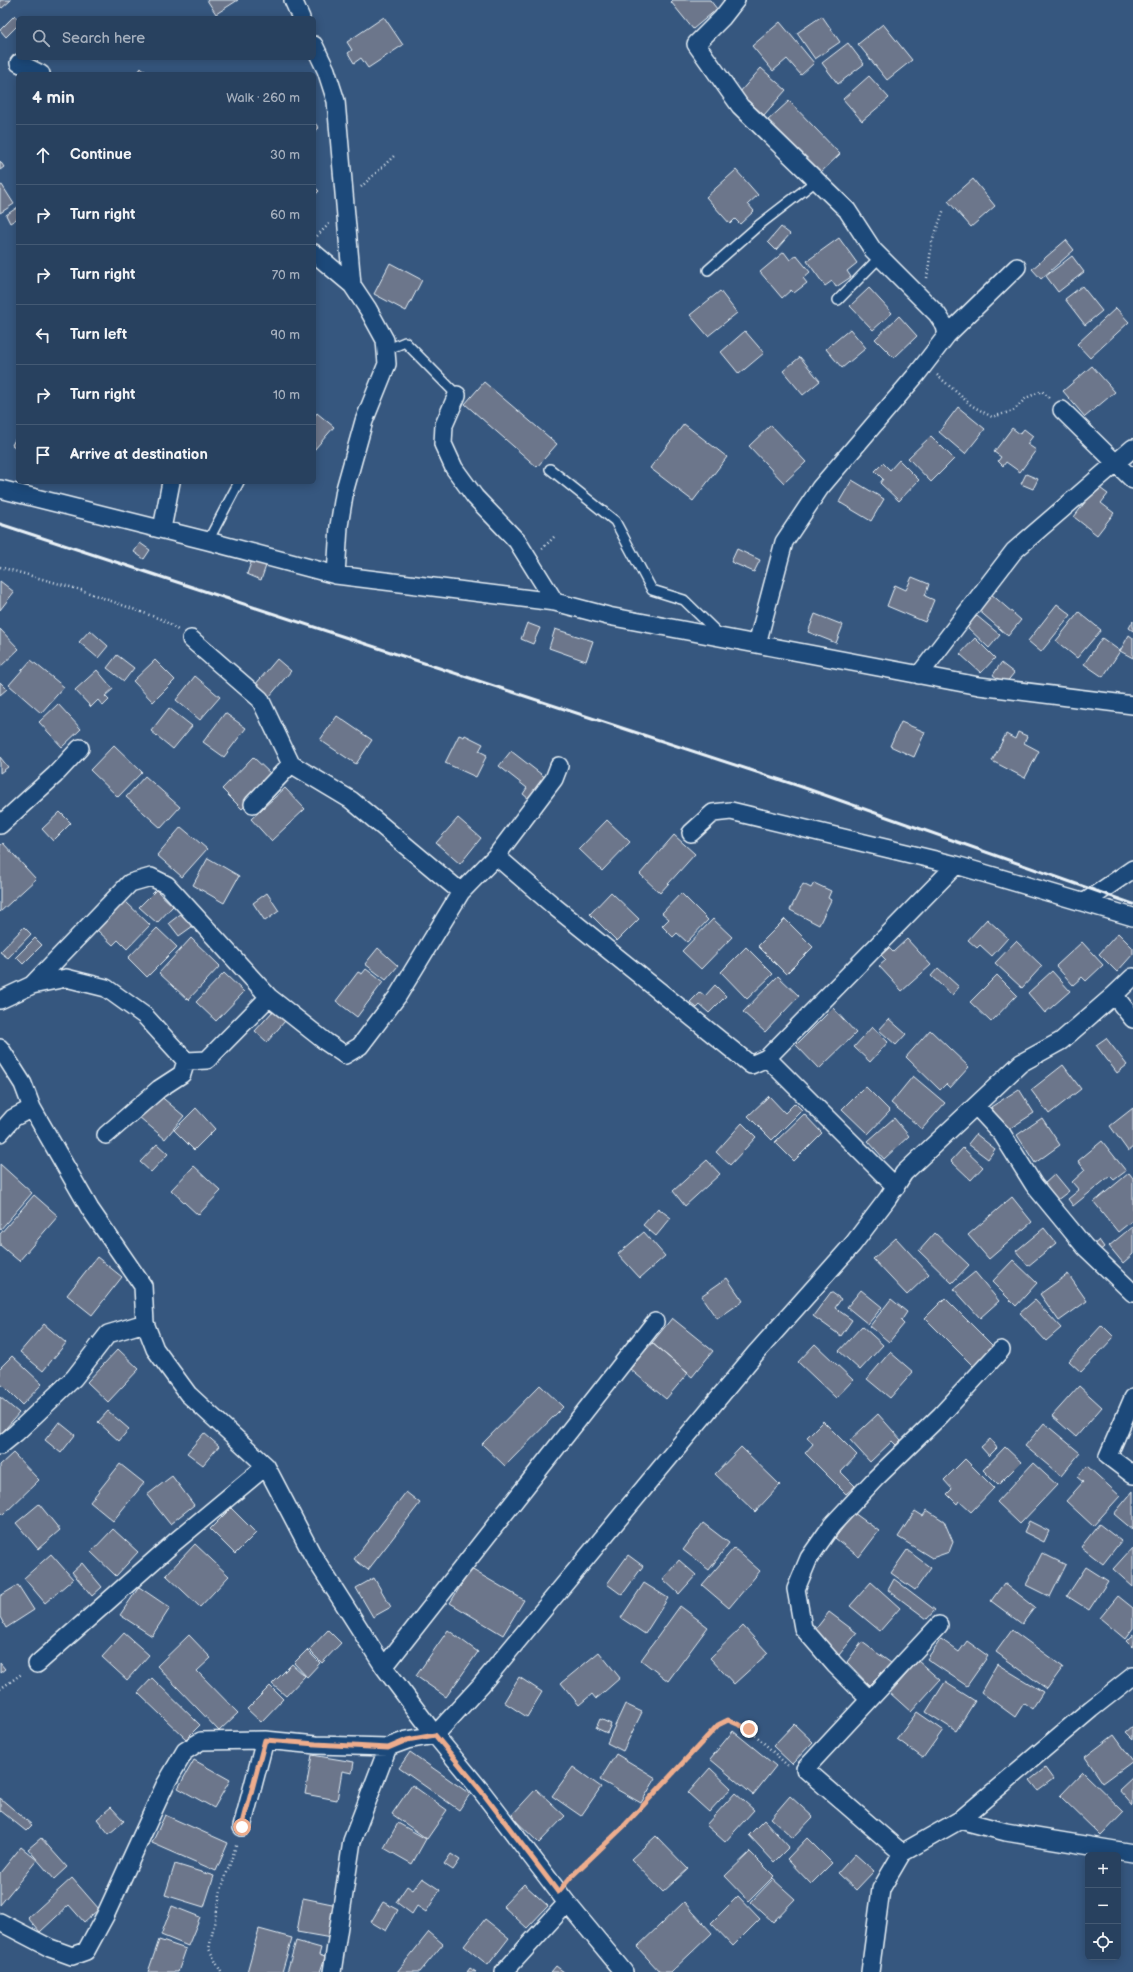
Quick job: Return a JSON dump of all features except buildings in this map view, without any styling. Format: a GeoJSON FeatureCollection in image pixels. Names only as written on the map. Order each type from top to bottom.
{"type":"FeatureCollection","features":[{"type":"Feature","properties":{"kind":"street"},"geometry":{"type":"LineString","coordinates":[[293,0],[300,16]]}},
{"type":"Feature","properties":{"kind":"street"},"geometry":{"type":"LineString","coordinates":[[736,0],[722,18],[696,44],[740,106],[847,210],[872,250],[924,301],[945,326],[946,335]]}},
{"type":"Feature","properties":{"kind":"street"},"geometry":{"type":"LineString","coordinates":[[316,48],[326,70],[336,101],[352,285]]}},
{"type":"Feature","properties":{"kind":"street"},"geometry":{"type":"LineString","coordinates":[[19,63],[37,72]]}},
{"type":"Feature","properties":{"kind":"street"},"geometry":{"type":"LineString","coordinates":[[316,256],[352,285],[368,309],[384,340],[387,364],[364,421],[345,489],[339,526],[336,575]]}},
{"type":"Feature","properties":{"kind":"street"},"geometry":{"type":"LineString","coordinates":[[757,644],[784,542],[820,488],[924,364],[946,335],[1017,267]]}},
{"type":"Feature","properties":{"kind":"street"},"geometry":{"type":"LineString","coordinates":[[457,395],[444,425],[443,444],[454,468],[475,497],[517,541],[555,602]]}},
{"type":"Feature","properties":{"kind":"street"},"geometry":{"type":"LineString","coordinates":[[1062,410],[1133,480]]}},
{"type":"Feature","properties":{"kind":"street"},"geometry":{"type":"LineString","coordinates":[[919,675],[1014,551],[1133,448]]}},
{"type":"Feature","properties":{"kind":"street"},"geometry":{"type":"LineString","coordinates":[[162,529],[171,484]]}},
{"type":"Feature","properties":{"kind":"street"},"geometry":{"type":"LineString","coordinates":[[1,493],[162,529],[336,575],[555,602],[608,616],[979,686],[1133,705]]}},
{"type":"Feature","properties":{"kind":"street"},"geometry":{"type":"LineString","coordinates":[[191,639],[260,699],[291,764],[351,800],[461,892]]}},
{"type":"Feature","properties":{"kind":"street"},"geometry":{"type":"LineString","coordinates":[[0,825],[55,776],[80,748]]}},
{"type":"Feature","properties":{"kind":"street"},"geometry":{"type":"LineString","coordinates":[[253,804],[291,764]]}},
{"type":"Feature","properties":{"kind":"street"},"geometry":{"type":"LineString","coordinates":[[32,985],[130,883],[151,878],[167,885],[269,998],[345,1055],[360,1046],[397,997],[461,892],[496,856],[554,779],[559,766]]}},
{"type":"Feature","properties":{"kind":"street"},"geometry":{"type":"LineString","coordinates":[[691,833],[713,813],[731,811],[956,865],[1133,917]]}},
{"type":"Feature","properties":{"kind":"street"},"geometry":{"type":"LineString","coordinates":[[496,856],[555,907],[751,1065],[767,1058],[956,865]]}},
{"type":"Feature","properties":{"kind":"street"},"geometry":{"type":"LineString","coordinates":[[1085,902],[1133,869]]}},
{"type":"Feature","properties":{"kind":"street"},"geometry":{"type":"LineString","coordinates":[[0,1922],[50,1948],[72,1956],[86,1951],[105,1916],[165,1785],[185,1751],[201,1741],[265,1740],[388,1748],[407,1740],[435,1735],[502,1661],[604,1539],[654,1474],[755,1354],[853,1244],[896,1187],[904,1173],[1020,1063],[1061,1041],[1114,995],[1133,976]]}},
{"type":"Feature","properties":{"kind":"street"},"geometry":{"type":"LineString","coordinates":[[0,1000],[32,985],[66,978],[106,988],[145,1016],[186,1060],[207,1060],[269,998]]}},
{"type":"Feature","properties":{"kind":"street"},"geometry":{"type":"LineString","coordinates":[[1114,995],[1133,1019]]}},
{"type":"Feature","properties":{"kind":"street"},"geometry":{"type":"LineString","coordinates":[[0,1048],[23,1084],[32,1108],[90,1209],[143,1286],[145,1323],[155,1349],[188,1394],[266,1466],[312,1554],[384,1667],[435,1735],[482,1792],[562,1898],[624,1972]]}},
{"type":"Feature","properties":{"kind":"street"},"geometry":{"type":"LineString","coordinates":[[767,1058],[896,1187]]}},
{"type":"Feature","properties":{"kind":"street"},"geometry":{"type":"LineString","coordinates":[[106,1135],[159,1089],[182,1074],[186,1060]]}},
{"type":"Feature","properties":{"kind":"street"},"geometry":{"type":"LineString","coordinates":[[976,1106],[1002,1134],[1034,1185],[1085,1247],[1133,1293]]}},
{"type":"Feature","properties":{"kind":"street"},"geometry":{"type":"LineString","coordinates":[[0,1133],[13,1118],[32,1108]]}},
{"type":"Feature","properties":{"kind":"street"},"geometry":{"type":"LineString","coordinates":[[384,1667],[655,1322]]}},
{"type":"Feature","properties":{"kind":"street"},"geometry":{"type":"LineString","coordinates":[[0,1446],[16,1433],[74,1378],[108,1334],[145,1323]]}},
{"type":"Feature","properties":{"kind":"street"},"geometry":{"type":"LineString","coordinates":[[869,1699],[835,1665],[803,1628],[796,1589],[809,1558],[832,1525],[876,1478],[941,1415],[1001,1350]]}},
{"type":"Feature","properties":{"kind":"street"},"geometry":{"type":"LineString","coordinates":[[1133,1398],[1108,1456],[1133,1475]]}},
{"type":"Feature","properties":{"kind":"street"},"geometry":{"type":"LineString","coordinates":[[37,1664],[176,1541],[266,1466]]}},
{"type":"Feature","properties":{"kind":"street"},"geometry":{"type":"LineString","coordinates":[[902,1853],[806,1769],[869,1699],[939,1625]]}},
{"type":"Feature","properties":{"kind":"street"},"geometry":{"type":"LineString","coordinates":[[870,1972],[881,1889],[902,1853],[960,1820],[1091,1708],[1133,1676]]}},
{"type":"Feature","properties":{"kind":"street"},"geometry":{"type":"LineString","coordinates":[[242,1827],[265,1740]]}},
{"type":"Feature","properties":{"kind":"street"},"geometry":{"type":"LineString","coordinates":[[332,1972],[352,1841],[388,1748]]}},
{"type":"Feature","properties":{"kind":"street"},"geometry":{"type":"LineString","coordinates":[[960,1820],[1006,1832],[1133,1853]]}},
{"type":"Feature","properties":{"kind":"street"},"geometry":{"type":"LineString","coordinates":[[504,1972],[562,1898]]}},
{"type":"Feature","properties":{"kind":"lane"},"geometry":{"type":"LineString","coordinates":[[708,270],[759,225],[816,181]]}},
{"type":"Feature","properties":{"kind":"lane"},"geometry":{"type":"LineString","coordinates":[[838,300],[880,257]]}},
{"type":"Feature","properties":{"kind":"lane"},"geometry":{"type":"LineString","coordinates":[[386,350],[405,342],[457,395]]}},
{"type":"Feature","properties":{"kind":"lane"},"geometry":{"type":"LineString","coordinates":[[550,469],[615,521],[652,590],[684,600],[722,637]]}},
{"type":"Feature","properties":{"kind":"lane"},"geometry":{"type":"LineString","coordinates":[[208,541],[239,484]]}},
{"type":"Feature","properties":{"kind":"path"},"geometry":{"type":"LineString","coordinates":[[924,301],[932,242],[944,209]]}},
{"type":"Feature","properties":{"kind":"path"},"geometry":{"type":"LineString","coordinates":[[924,364],[971,405],[992,417],[1013,412],[1026,398],[1042,391],[1062,410]]}},
{"type":"Feature","properties":{"kind":"path"},"geometry":{"type":"LineString","coordinates":[[0,567],[81,590],[163,620],[191,639]]}},
{"type":"Feature","properties":{"kind":"path"},"geometry":{"type":"LineString","coordinates":[[0,1689],[37,1664]]}},
{"type":"Feature","properties":{"kind":"path"},"geometry":{"type":"LineString","coordinates":[[562,1898],[570,1878],[623,1827],[718,1725],[728,1720],[749,1729],[790,1768],[806,1769]]}},
{"type":"Feature","properties":{"kind":"path"},"geometry":{"type":"LineString","coordinates":[[221,1972],[208,1949],[221,1890],[242,1827]]}},
{"type":"Feature","properties":{"kind":"railway"},"geometry":{"type":"LineString","coordinates":[[0,524],[802,787],[1133,904]]}},
{"type":"Feature","properties":{"kind":"route"},"geometry":{"type":"LineString","coordinates":[[242,1827],[265,1740],[388,1748],[407,1740],[435,1735],[482,1792],[558,1892],[570,1878],[623,1827],[718,1725],[728,1720],[749,1729]]}}]}
